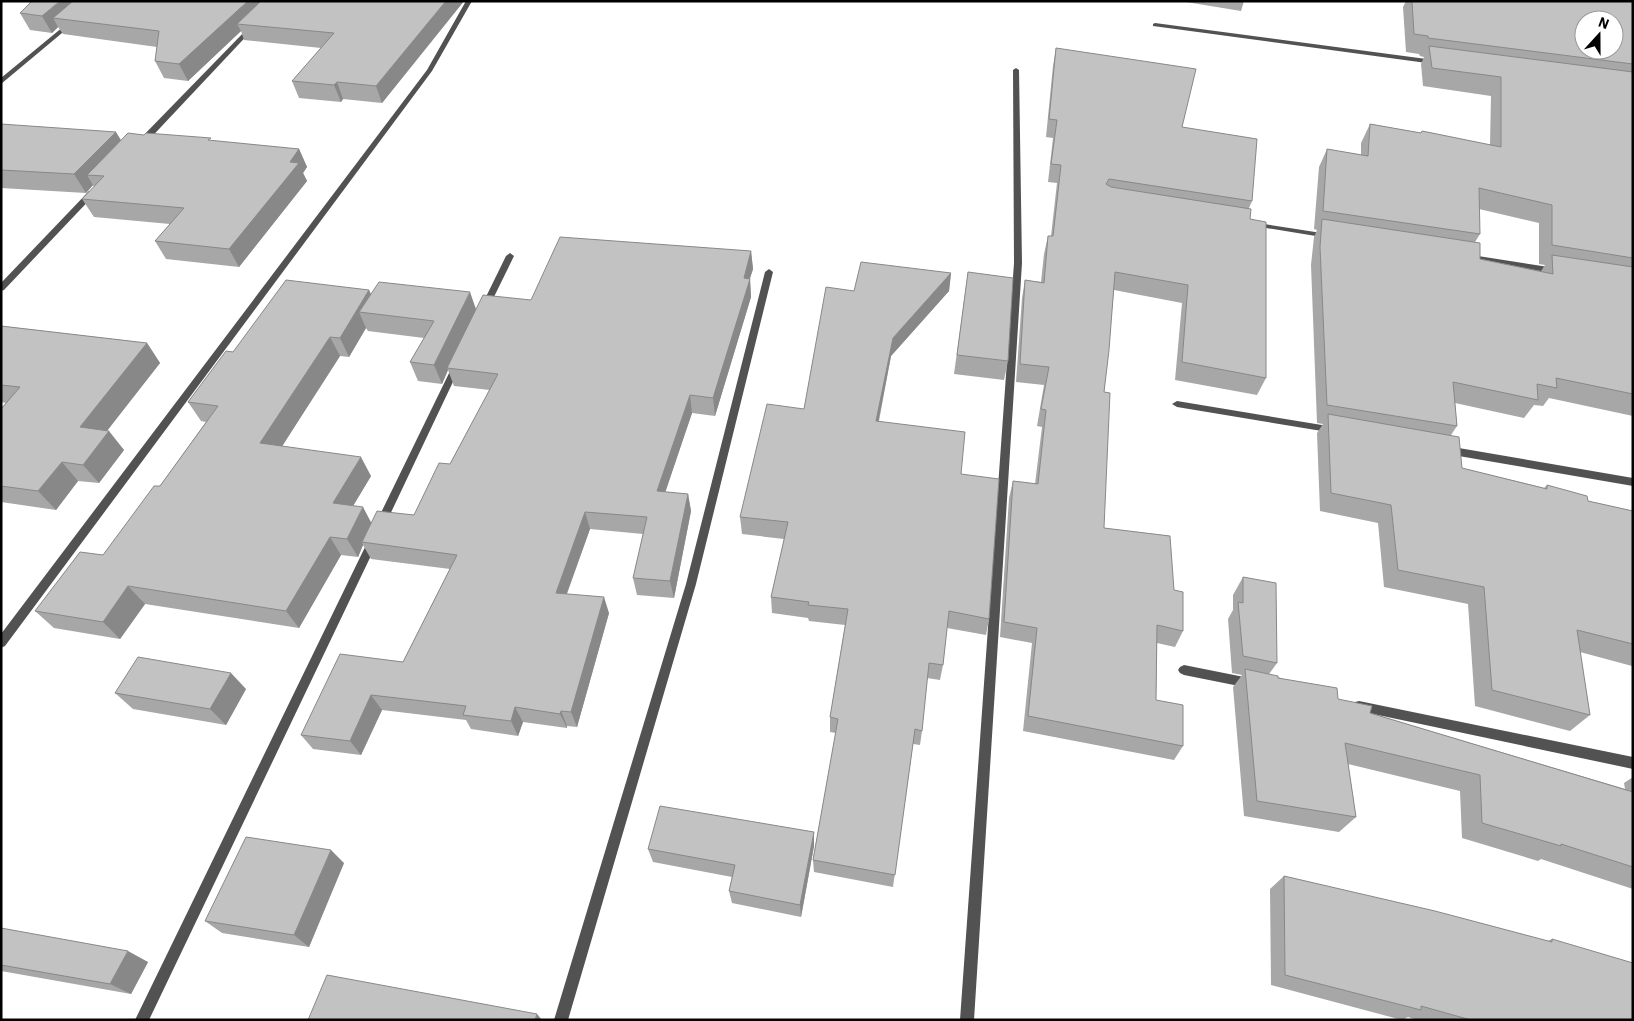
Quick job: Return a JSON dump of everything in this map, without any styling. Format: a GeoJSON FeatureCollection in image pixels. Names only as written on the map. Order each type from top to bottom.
{"type":"FeatureCollection","features":[{"type":"Feature","properties":{"kind":"street"},"geometry":{"type":"LineString","coordinates":[[1,643],[430,70],[469,1]]}},
{"type":"Feature","properties":{"kind":"street"},"geometry":{"type":"LineString","coordinates":[[1,82],[76,19]]}},
{"type":"Feature","properties":{"kind":"street"},"geometry":{"type":"LineString","coordinates":[[132,151],[261,19]]}},
{"type":"Feature","properties":{"kind":"street"},"geometry":{"type":"LineString","coordinates":[[1155,25],[1438,62]]}},
{"type":"Feature","properties":{"kind":"street"},"geometry":{"type":"LineString","coordinates":[[967,1020],[1018,263],[1016,70]]}},
{"type":"Feature","properties":{"kind":"street"},"geometry":{"type":"LineString","coordinates":[[1,288],[98,187]]}},
{"type":"Feature","properties":{"kind":"street"},"geometry":{"type":"LineString","coordinates":[[1243,222],[1341,238]]}},
{"type":"Feature","properties":{"kind":"street"},"geometry":{"type":"LineString","coordinates":[[480,318],[510,256]]}},
{"type":"Feature","properties":{"kind":"street"},"geometry":{"type":"LineString","coordinates":[[1467,258],[1565,273]]}},
{"type":"Feature","properties":{"kind":"street"},"geometry":{"type":"LineString","coordinates":[[561,1020],[691,584],[769,272]]}},
{"type":"Feature","properties":{"kind":"street"},"geometry":{"type":"LineString","coordinates":[[142,1020],[462,354]]}},
{"type":"Feature","properties":{"kind":"street"},"geometry":{"type":"LineString","coordinates":[[1177,404],[1342,432]]}},
{"type":"Feature","properties":{"kind":"street"},"geometry":{"type":"LineString","coordinates":[[1439,448],[1633,482]]}},
{"type":"Feature","properties":{"kind":"street"},"geometry":{"type":"LineString","coordinates":[[1184,670],[1262,686]]}},
{"type":"Feature","properties":{"kind":"street"},"geometry":{"type":"LineString","coordinates":[[1350,704],[1633,763]]}},
{"type":"Feature","properties":{"kind":"building"},"geometry":{"type":"Polygon","coordinates":[[[32,1],[60,1],[42,16],[20,13],[32,1]]]}},
{"type":"Feature","properties":{"kind":"building"},"geometry":{"type":"Polygon","coordinates":[[[73,1],[248,1],[179,64],[155,61],[159,31],[53,18],[73,1]]]}},
{"type":"Feature","properties":{"kind":"building"},"geometry":{"type":"Polygon","coordinates":[[[261,1],[446,1],[376,86],[337,82],[334,85],[292,81],[334,33],[237,24],[261,1]]]}},
{"type":"Feature","properties":{"kind":"building"},"geometry":{"type":"Polygon","coordinates":[[[1412,1],[1633,1],[1633,64],[1601,60],[1624,60],[1624,10],[1574,10],[1574,57],[1428,38],[1428,36],[1414,34],[1412,1]]]}},
{"type":"Feature","properties":{"kind":"building"},"geometry":{"type":"Polygon","coordinates":[[[1429,46],[1633,72],[1633,258],[1552,245],[1552,205],[1479,188],[1480,234],[1323,211],[1327,149],[1368,156],[1370,124],[1421,133],[1422,131],[1501,147],[1501,77],[1432,68],[1429,46]]]}},
{"type":"Feature","properties":{"kind":"building"},"geometry":{"type":"Polygon","coordinates":[[[1056,48],[1196,69],[1182,127],[1257,139],[1252,201],[1109,179],[1106,184],[1111,187],[1251,209],[1250,219],[1266,222],[1266,378],[1182,362],[1188,285],[1115,272],[1104,392],[1110,393],[1104,528],[1170,536],[1174,590],[1183,592],[1183,631],[1157,625],[1156,700],[1183,705],[1183,746],[1028,716],[1037,628],[1004,622],[1013,481],[1038,484],[1046,410],[1041,409],[1049,367],[1020,364],[1025,280],[1044,283],[1048,236],[1053,236],[1061,165],[1051,164],[1057,120],[1049,119],[1056,48]]]}},
{"type":"Feature","properties":{"kind":"building"},"geometry":{"type":"Polygon","coordinates":[[[1,124],[116,132],[74,174],[1,170],[1,124]]]}},
{"type":"Feature","properties":{"kind":"building"},"geometry":{"type":"Polygon","coordinates":[[[128,133],[211,138],[208,140],[299,149],[290,162],[299,163],[229,249],[155,241],[184,208],[82,199],[104,176],[87,175],[128,133]]]}},
{"type":"Feature","properties":{"kind":"building"},"geometry":{"type":"Polygon","coordinates":[[[1322,219],[1480,243],[1480,259],[1553,274],[1552,255],[1633,267],[1633,394],[1556,378],[1557,388],[1537,384],[1538,400],[1453,382],[1457,426],[1327,405],[1320,247],[1322,219]]]}},
{"type":"Feature","properties":{"kind":"building"},"geometry":{"type":"Polygon","coordinates":[[[560,237],[751,251],[744,278],[750,279],[713,398],[690,395],[657,491],[688,494],[670,581],[633,578],[647,517],[585,512],[556,593],[604,597],[571,712],[561,711],[560,714],[515,707],[511,721],[463,715],[466,706],[371,695],[350,741],[301,735],[340,654],[403,662],[457,555],[362,542],[377,511],[414,515],[439,463],[450,464],[498,374],[447,368],[483,295],[531,300],[560,237]]]}},
{"type":"Feature","properties":{"kind":"building"},"geometry":{"type":"Polygon","coordinates":[[[861,262],[951,273],[893,338],[876,421],[965,432],[961,474],[999,479],[989,619],[949,611],[943,665],[929,663],[922,731],[915,729],[895,875],[813,860],[838,719],[830,717],[848,609],[808,605],[809,602],[771,597],[788,522],[740,517],[767,404],[804,409],[826,287],[854,291],[861,262]]]}},
{"type":"Feature","properties":{"kind":"building"},"geometry":{"type":"Polygon","coordinates":[[[968,272],[1013,278],[1008,361],[957,355],[968,272]]]}},
{"type":"Feature","properties":{"kind":"building"},"geometry":{"type":"Polygon","coordinates":[[[286,280],[369,290],[340,338],[330,337],[260,443],[361,457],[333,503],[363,507],[347,539],[330,537],[286,611],[128,586],[103,622],[35,611],[80,552],[103,555],[154,486],[160,486],[218,406],[188,402],[226,351],[233,352],[286,280]]]}},
{"type":"Feature","properties":{"kind":"building"},"geometry":{"type":"Polygon","coordinates":[[[379,282],[470,292],[434,365],[410,362],[434,321],[359,312],[379,282]]]}},
{"type":"Feature","properties":{"kind":"building"},"geometry":{"type":"Polygon","coordinates":[[[1,326],[147,343],[80,427],[109,431],[83,465],[62,462],[38,491],[1,486],[1,409],[20,387],[1,385],[1,326]]]}},
{"type":"Feature","properties":{"kind":"building"},"geometry":{"type":"Polygon","coordinates":[[[1328,414],[1459,437],[1462,468],[1547,489],[1547,485],[1587,496],[1588,501],[1633,511],[1633,644],[1577,630],[1590,715],[1492,690],[1484,587],[1398,570],[1391,505],[1331,493],[1328,414]]]}},
{"type":"Feature","properties":{"kind":"building"},"geometry":{"type":"Polygon","coordinates":[[[1243,577],[1276,583],[1277,663],[1243,656],[1238,602],[1243,603],[1243,577]]]}},
{"type":"Feature","properties":{"kind":"building"},"geometry":{"type":"Polygon","coordinates":[[[138,657],[231,673],[210,709],[115,693],[138,657]]]}},
{"type":"Feature","properties":{"kind":"building"},"geometry":{"type":"Polygon","coordinates":[[[1245,669],[1278,676],[1278,678],[1337,688],[1338,699],[1372,706],[1370,713],[1633,792],[1633,867],[1561,844],[1561,846],[1482,823],[1480,775],[1345,743],[1356,817],[1257,801],[1245,669]]]}},
{"type":"Feature","properties":{"kind":"building"},"geometry":{"type":"Polygon","coordinates":[[[660,806],[814,832],[800,905],[729,891],[735,865],[648,849],[660,806]]]}},
{"type":"Feature","properties":{"kind":"building"},"geometry":{"type":"Polygon","coordinates":[[[246,837],[331,850],[294,935],[205,921],[246,837]]]}},
{"type":"Feature","properties":{"kind":"building"},"geometry":{"type":"Polygon","coordinates":[[[1284,876],[1435,911],[1552,942],[1552,939],[1633,963],[1633,1020],[1471,1020],[1421,1006],[1421,1010],[1285,975],[1284,876]]]}},
{"type":"Feature","properties":{"kind":"building"},"geometry":{"type":"Polygon","coordinates":[[[1,928],[128,951],[110,984],[1,965],[1,928]]]}},
{"type":"Feature","properties":{"kind":"building"},"geometry":{"type":"Polygon","coordinates":[[[327,975],[537,1014],[535,1020],[308,1020],[327,975]]]}}]}
